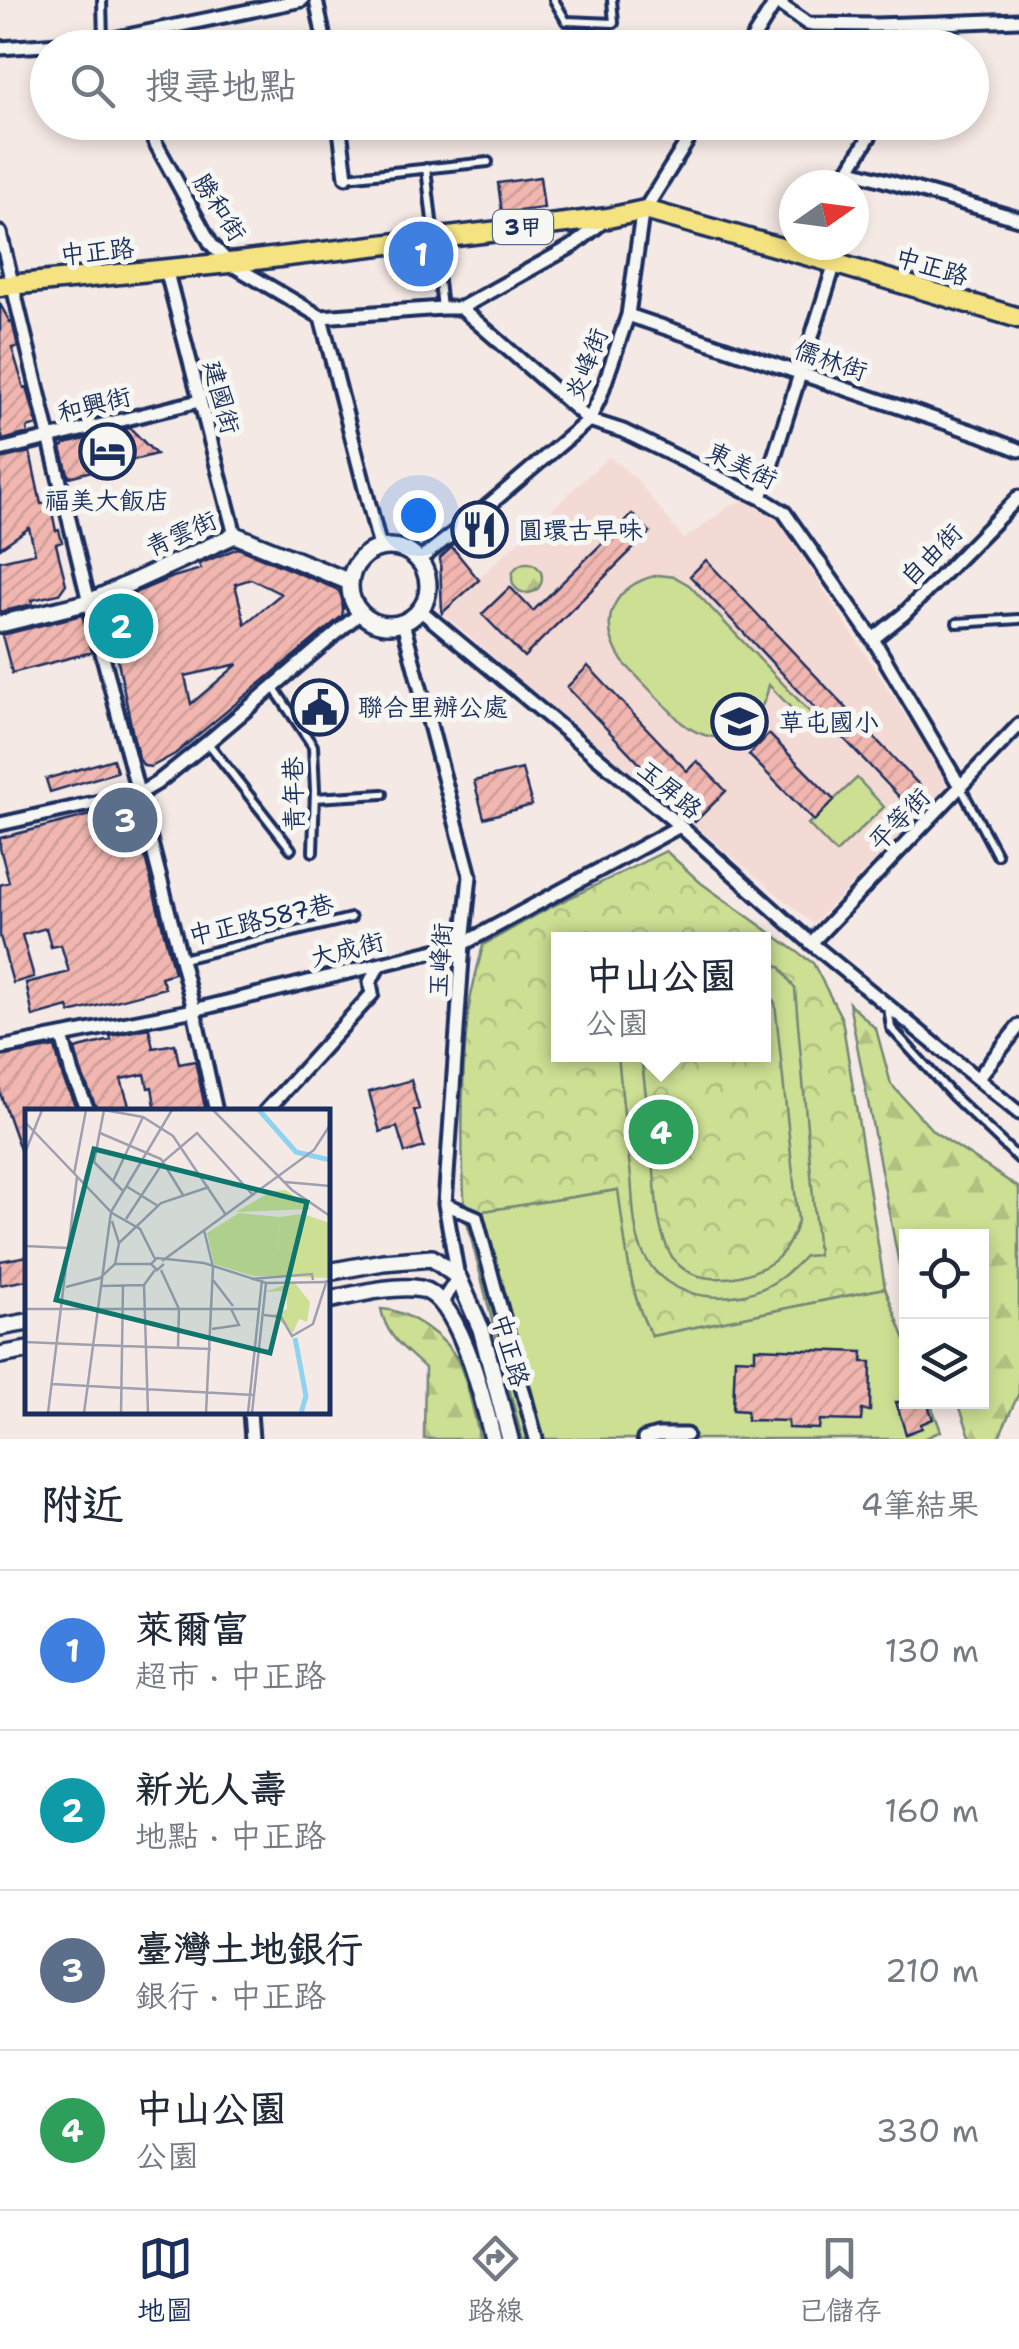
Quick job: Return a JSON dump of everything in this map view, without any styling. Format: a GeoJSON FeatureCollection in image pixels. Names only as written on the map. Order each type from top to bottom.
{"type":"FeatureCollection","features":[{"type":"Feature","properties":{"kind":"main road","name":"中正路"},"geometry":{"type":"LineString","coordinates":[[7,285],[608,218],[645,210],[779,244]]}},
{"type":"Feature","properties":{"kind":"main road","name":"中正路"},"geometry":{"type":"LineString","coordinates":[[826,260],[1019,318]]}},
{"type":"Feature","properties":{"kind":"street"},"geometry":{"type":"LineString","coordinates":[[168,30],[302,0]]}},
{"type":"Feature","properties":{"kind":"street"},"geometry":{"type":"LineString","coordinates":[[316,0],[322,30]]}},
{"type":"Feature","properties":{"kind":"street"},"geometry":{"type":"LineString","coordinates":[[758,30],[776,1],[808,24],[1019,20]]}},
{"type":"Feature","properties":{"kind":"street"},"geometry":{"type":"LineString","coordinates":[[935,30],[939,23]]}},
{"type":"Feature","properties":{"kind":"street"},"geometry":{"type":"LineString","coordinates":[[0,48],[30,47]]}},
{"type":"Feature","properties":{"kind":"street","name":"勝和街"},"geometry":{"type":"LineString","coordinates":[[154,140],[211,244],[229,262]]}},
{"type":"Feature","properties":{"kind":"street"},"geometry":{"type":"LineString","coordinates":[[342,140],[346,177]]}},
{"type":"Feature","properties":{"kind":"street","name":"炎峰街"},"geometry":{"type":"LineString","coordinates":[[419,560],[588,420],[628,316],[642,214],[688,140]]}},
{"type":"Feature","properties":{"kind":"street"},"geometry":{"type":"LineString","coordinates":[[848,170],[867,140]]}},
{"type":"Feature","properties":{"kind":"street"},"geometry":{"type":"LineString","coordinates":[[869,176],[1019,219]]}},
{"type":"Feature","properties":{"kind":"street"},"geometry":{"type":"LineString","coordinates":[[229,262],[322,318],[462,308],[574,245],[608,218]]}},
{"type":"Feature","properties":{"kind":"street"},"geometry":{"type":"LineString","coordinates":[[0,233],[7,285],[140,793],[215,1109]]}},
{"type":"Feature","properties":{"kind":"street"},"geometry":{"type":"LineString","coordinates":[[761,498],[835,264]]}},
{"type":"Feature","properties":{"kind":"street","name":"建國街"},"geometry":{"type":"LineString","coordinates":[[166,269],[235,535]]}},
{"type":"Feature","properties":{"kind":"street","name":"東美街"},"geometry":{"type":"LineString","coordinates":[[462,308],[588,420],[623,431],[784,512],[873,639],[961,788]]}},
{"type":"Feature","properties":{"kind":"street","name":"儒林街"},"geometry":{"type":"LineString","coordinates":[[628,316],[1019,450]]}},
{"type":"Feature","properties":{"kind":"street"},"geometry":{"type":"LineString","coordinates":[[322,318],[380,547]]}},
{"type":"Feature","properties":{"kind":"street","name":"和興街"},"geometry":{"type":"LineString","coordinates":[[0,450],[199,401]]}},
{"type":"Feature","properties":{"kind":"street","name":"自由街"},"geometry":{"type":"LineString","coordinates":[[873,639],[904,614],[1019,497]]}},
{"type":"Feature","properties":{"kind":"street","name":"青雲街"},"geometry":{"type":"LineString","coordinates":[[0,624],[89,602],[235,535],[350,582]]}},
{"type":"Feature","properties":{"kind":"street"},"geometry":{"type":"LineString","coordinates":[[380,547],[402,548],[419,560],[429,585],[420,610],[403,623],[392,625],[380,624],[360,613],[350,582],[360,559],[380,547]]}},
{"type":"Feature","properties":{"kind":"street","name":"玉屏路"},"geometry":{"type":"LineString","coordinates":[[420,610],[1019,1113]]}},
{"type":"Feature","properties":{"kind":"street"},"geometry":{"type":"LineString","coordinates":[[0,824],[140,793],[208,742],[360,613]]}},
{"type":"Feature","properties":{"kind":"street","name":"玉峰街"},"geometry":{"type":"LineString","coordinates":[[403,623],[470,876],[445,1204],[458,1277]]}},
{"type":"Feature","properties":{"kind":"street","name":"平等街"},"geometry":{"type":"LineString","coordinates":[[811,942],[1019,725]]}},
{"type":"Feature","properties":{"kind":"street","name":"大成街"},"geometry":{"type":"LineString","coordinates":[[0,1048],[194,1010],[463,944],[680,826]]}},
{"type":"Feature","properties":{"kind":"street"},"geometry":{"type":"LineString","coordinates":[[268,1109],[372,994],[370,982],[379,965]]}},
{"type":"Feature","properties":{"kind":"street"},"geometry":{"type":"LineString","coordinates":[[978,1078],[1019,1026]]}},
{"type":"Feature","properties":{"kind":"street"},"geometry":{"type":"LineString","coordinates":[[62,1036],[72,1074],[88,1109]]}},
{"type":"Feature","properties":{"kind":"street"},"geometry":{"type":"LineString","coordinates":[[445,1204],[476,1217],[536,1439]]}},
{"type":"Feature","properties":{"kind":"street"},"geometry":{"type":"LineString","coordinates":[[330,1272],[432,1258],[458,1277],[442,1302],[423,1289],[330,1300]]}},
{"type":"Feature","properties":{"kind":"street","name":"中正路"},"geometry":{"type":"LineString","coordinates":[[458,1277],[481,1328],[510,1439]]}},
{"type":"Feature","properties":{"kind":"street","name":"中正路"},"geometry":{"type":"LineString","coordinates":[[442,1302],[464,1343],[493,1439]]}},
{"type":"Feature","properties":{"kind":"street"},"geometry":{"type":"LineString","coordinates":[[0,1327],[25,1323]]}},
{"type":"Feature","properties":{"kind":"street"},"geometry":{"type":"LineString","coordinates":[[0,1355],[25,1351]]}},
{"type":"Feature","properties":{"kind":"street"},"geometry":{"type":"LineString","coordinates":[[250,1414],[252,1439]]}},
{"type":"Feature","properties":{"kind":"street"},"geometry":{"type":"LineString","coordinates":[[644,1439],[686,1435]]}},
{"type":"Feature","properties":{"kind":"lane"},"geometry":{"type":"LineString","coordinates":[[102,0],[104,30]]}},
{"type":"Feature","properties":{"kind":"lane"},"geometry":{"type":"LineString","coordinates":[[554,0],[566,20],[614,23],[612,0]]}},
{"type":"Feature","properties":{"kind":"lane"},"geometry":{"type":"LineString","coordinates":[[346,177],[488,162]]}},
{"type":"Feature","properties":{"kind":"lane"},"geometry":{"type":"LineString","coordinates":[[426,168],[442,308]]}},
{"type":"Feature","properties":{"kind":"lane"},"geometry":{"type":"LineString","coordinates":[[957,623],[1019,619]]}},
{"type":"Feature","properties":{"kind":"lane","name":"青年巷"},"geometry":{"type":"LineString","coordinates":[[273,687],[313,746],[313,852]]}},
{"type":"Feature","properties":{"kind":"lane"},"geometry":{"type":"LineString","coordinates":[[208,742],[291,848]]}},
{"type":"Feature","properties":{"kind":"lane"},"geometry":{"type":"LineString","coordinates":[[961,788],[997,856]]}},
{"type":"Feature","properties":{"kind":"lane"},"geometry":{"type":"LineString","coordinates":[[315,798],[383,794]]}},
{"type":"Feature","properties":{"kind":"lane","name":"中正路587巷"},"geometry":{"type":"LineString","coordinates":[[180,959],[351,918]]}},
{"type":"Feature","properties":{"kind":"lane","name":"玉屏路"},"geometry":{"type":"LineString","coordinates":[[888,1006],[891,1028],[1019,1160]]}},
{"type":"Feature","properties":{"kind":"shaded area","name":"草屯國小"},"geometry":{"type":"Polygon","coordinates":[[[609,456],[636,479],[684,539],[741,501],[765,507],[776,516],[937,764],[947,787],[813,924],[442,613],[609,456]]]}},
{"type":"Feature","properties":{"kind":"green space"},"geometry":{"type":"Polygon","coordinates":[[[527,563],[538,567],[542,578],[538,589],[527,593],[516,589],[512,578],[516,567],[527,563]]]}},
{"type":"Feature","properties":{"kind":"green space"},"geometry":{"type":"Polygon","coordinates":[[[658,575],[675,577],[689,585],[825,728],[817,735],[769,685],[757,714],[737,732],[711,736],[682,723],[623,662],[611,633],[613,608],[620,597],[642,580],[658,575]]]}},
{"type":"Feature","properties":{"kind":"green space"},"geometry":{"type":"Polygon","coordinates":[[[857,778],[884,807],[836,853],[808,824],[857,778]]]}},
{"type":"Feature","properties":{"kind":"green space"},"geometry":{"type":"Polygon","coordinates":[[[666,851],[701,883],[770,932],[551,932],[551,1062],[771,1062],[771,933],[813,963],[842,1019],[885,1288],[652,1336],[632,1285],[617,1190],[465,1214],[464,1063],[469,1004],[483,945],[666,851]]]}},
{"type":"Feature","properties":{"kind":"green space"},"geometry":{"type":"Polygon","coordinates":[[[771,961],[781,968],[795,989],[818,1255],[805,1256],[777,1281],[756,1291],[718,1297],[694,1294],[674,1286],[656,1272],[640,1244],[619,1062],[642,1062],[659,1219],[674,1260],[693,1274],[717,1278],[740,1276],[762,1268],[784,1251],[798,1221],[775,1003],[771,997],[771,961]]]}},
{"type":"Feature","properties":{"kind":"green space"},"geometry":{"type":"Polygon","coordinates":[[[849,1003],[876,1029],[891,1084],[933,1131],[1019,1188],[1019,1393],[998,1439],[971,1439],[960,1409],[989,1409],[989,1229],[899,1229],[899,1264],[849,1003]]]}},
{"type":"Feature","properties":{"kind":"green space"},"geometry":{"type":"Polygon","coordinates":[[[618,1190],[633,1285],[652,1336],[885,1288],[899,1324],[899,1409],[933,1409],[941,1431],[924,1439],[522,1439],[465,1214],[618,1190]]]}},
{"type":"Feature","properties":{"kind":"green space"},"geometry":{"type":"Polygon","coordinates":[[[381,1309],[414,1320],[452,1352],[465,1380],[480,1439],[424,1439],[425,1368],[392,1335],[381,1309]]]}},
{"type":"Feature","properties":{"kind":"building"},"geometry":{"type":"Polygon","coordinates":[[[540,177],[544,208],[502,213],[498,183],[540,177]]]}},
{"type":"Feature","properties":{"kind":"building"},"geometry":{"type":"Polygon","coordinates":[[[0,304],[12,321],[18,347],[12,348],[37,425],[27,428],[28,433],[3,440],[0,429],[0,304]]]}},
{"type":"Feature","properties":{"kind":"building","name":"福美大飯店"},"geometry":{"type":"Polygon","coordinates":[[[130,428],[156,454],[69,477],[61,448],[65,444],[130,428]]]}},
{"type":"Feature","properties":{"kind":"building"},"geometry":{"type":"Polygon","coordinates":[[[30,452],[41,504],[50,502],[56,531],[59,530],[62,542],[56,544],[66,584],[59,594],[0,612],[0,561],[35,553],[29,528],[0,548],[0,459],[30,452]]]}},
{"type":"Feature","properties":{"kind":"building"},"geometry":{"type":"Polygon","coordinates":[[[632,514],[650,532],[524,657],[482,614],[510,587],[533,611],[632,514]]]}},
{"type":"Feature","properties":{"kind":"building"},"geometry":{"type":"Polygon","coordinates":[[[452,547],[479,580],[442,613],[440,558],[452,547]]]}},
{"type":"Feature","properties":{"kind":"building"},"geometry":{"type":"Polygon","coordinates":[[[238,548],[339,591],[342,616],[175,754],[151,767],[144,766],[133,735],[108,611],[139,591],[201,569],[199,564],[238,548]],[[251,579],[235,584],[245,624],[281,594],[251,579]],[[238,664],[185,676],[191,704],[238,664]]]}},
{"type":"Feature","properties":{"kind":"building"},"geometry":{"type":"Polygon","coordinates":[[[706,560],[924,790],[907,805],[690,576],[706,560]]]}},
{"type":"Feature","properties":{"kind":"building"},"geometry":{"type":"Polygon","coordinates":[[[82,615],[92,652],[12,673],[2,635],[82,615]]]}},
{"type":"Feature","properties":{"kind":"building"},"geometry":{"type":"Polygon","coordinates":[[[588,666],[687,771],[697,761],[726,791],[695,822],[567,687],[588,666]]]}},
{"type":"Feature","properties":{"kind":"building","name":"聯合里辦公處"},"geometry":{"type":"Polygon","coordinates":[[[329,691],[336,699],[311,720],[304,712],[329,691]]]}},
{"type":"Feature","properties":{"kind":"building"},"geometry":{"type":"Polygon","coordinates":[[[769,734],[834,800],[814,821],[749,755],[769,734]]]}},
{"type":"Feature","properties":{"kind":"building"},"geometry":{"type":"Polygon","coordinates":[[[113,759],[117,772],[50,792],[46,779],[113,759]]]}},
{"type":"Feature","properties":{"kind":"building"},"geometry":{"type":"Polygon","coordinates":[[[522,769],[532,805],[484,818],[474,781],[522,769]]]}},
{"type":"Feature","properties":{"kind":"building"},"geometry":{"type":"Polygon","coordinates":[[[114,809],[136,821],[174,973],[161,977],[165,988],[70,1013],[68,1007],[33,1017],[26,983],[69,972],[61,945],[51,947],[46,928],[22,935],[34,977],[13,983],[0,936],[0,885],[9,882],[0,838],[114,809]]]}},
{"type":"Feature","properties":{"kind":"building"},"geometry":{"type":"Polygon","coordinates":[[[149,1028],[153,1048],[175,1044],[179,1064],[195,1061],[205,1109],[156,1109],[145,1074],[121,1079],[130,1109],[97,1109],[75,1049],[111,1040],[110,1036],[149,1028]]]}},
{"type":"Feature","properties":{"kind":"building"},"geometry":{"type":"Polygon","coordinates":[[[55,1047],[77,1109],[25,1109],[25,1163],[0,1093],[0,1057],[55,1047]]]}},
{"type":"Feature","properties":{"kind":"building"},"geometry":{"type":"Polygon","coordinates":[[[411,1080],[424,1147],[405,1153],[397,1127],[380,1132],[369,1092],[411,1080]]]}},
{"type":"Feature","properties":{"kind":"building"},"geometry":{"type":"Polygon","coordinates":[[[25,1257],[25,1281],[0,1285],[0,1261],[25,1257]]]}},
{"type":"Feature","properties":{"kind":"building"},"geometry":{"type":"Polygon","coordinates":[[[755,1348],[863,1352],[862,1362],[871,1362],[870,1411],[862,1410],[861,1421],[820,1420],[819,1429],[788,1428],[788,1421],[747,1420],[747,1411],[733,1410],[735,1358],[755,1359],[755,1348]]]}},
{"type":"Feature","properties":{"kind":"building"},"geometry":{"type":"Polygon","coordinates":[[[896,1402],[899,1409],[929,1409],[933,1419],[906,1434],[896,1402]]]}},
{"type":"Feature","properties":{"kind":"place","name":"萊爾富"},"geometry":{"type":"Point","coordinates":[421,254]}},
{"type":"Feature","properties":{"kind":"place","name":"福美大飯店"},"geometry":{"type":"Point","coordinates":[107,451]}},
{"type":"Feature","properties":{"kind":"place","name":"圓環古早味"},"geometry":{"type":"Point","coordinates":[479,530]}},
{"type":"Feature","properties":{"kind":"place","name":"新光人壽"},"geometry":{"type":"Point","coordinates":[121,626]}},
{"type":"Feature","properties":{"kind":"place","name":"聯合里辦公處"},"geometry":{"type":"Point","coordinates":[319,707]}},
{"type":"Feature","properties":{"kind":"place","name":"草屯國小"},"geometry":{"type":"Point","coordinates":[740,722]}},
{"type":"Feature","properties":{"kind":"place","name":"臺灣土地銀行"},"geometry":{"type":"Point","coordinates":[125,820]}},
{"type":"Feature","properties":{"kind":"place","name":"中山公園"},"geometry":{"type":"Point","coordinates":[661,1132]}}]}
